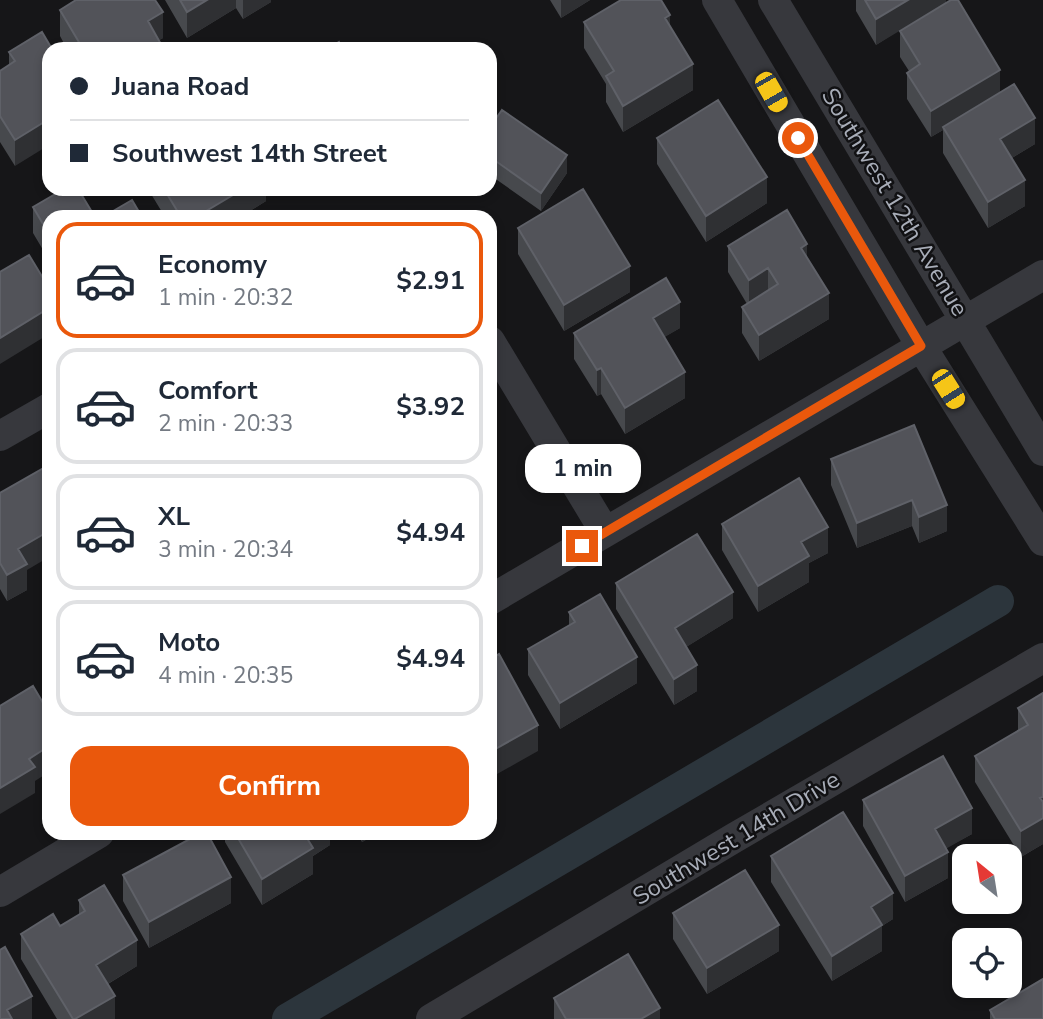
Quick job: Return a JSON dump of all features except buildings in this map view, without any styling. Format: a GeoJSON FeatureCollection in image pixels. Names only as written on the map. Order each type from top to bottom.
{"type":"FeatureCollection","features":[{"type":"Feature","properties":{"kind":"street"},"geometry":{"type":"LineString","coordinates":[[717,0],[921,346],[1043,541]]}},
{"type":"Feature","properties":{"kind":"street","name":"Southwest 12th Avenue"},"geometry":{"type":"LineString","coordinates":[[773,0],[1043,451]]}},
{"type":"Feature","properties":{"kind":"street"},"geometry":{"type":"LineString","coordinates":[[497,596],[1043,275]]}},
{"type":"Feature","properties":{"kind":"street"},"geometry":{"type":"LineString","coordinates":[[497,353],[605,532]]}},
{"type":"Feature","properties":{"kind":"street"},"geometry":{"type":"LineString","coordinates":[[0,436],[42,412]]}},
{"type":"Feature","properties":{"kind":"street","name":"Southwest 14th Drive"},"geometry":{"type":"LineString","coordinates":[[431,1019],[734,838],[1043,659]]}},
{"type":"Feature","properties":{"kind":"street"},"geometry":{"type":"LineString","coordinates":[[0,892],[87,840]]}},
{"type":"Feature","properties":{"kind":"waterway"},"geometry":{"type":"LineString","coordinates":[[288,1019],[998,601]]}},
{"type":"Feature","properties":{"kind":"route"},"geometry":{"type":"LineString","coordinates":[[582,546],[921,346],[798,138]]}}]}
